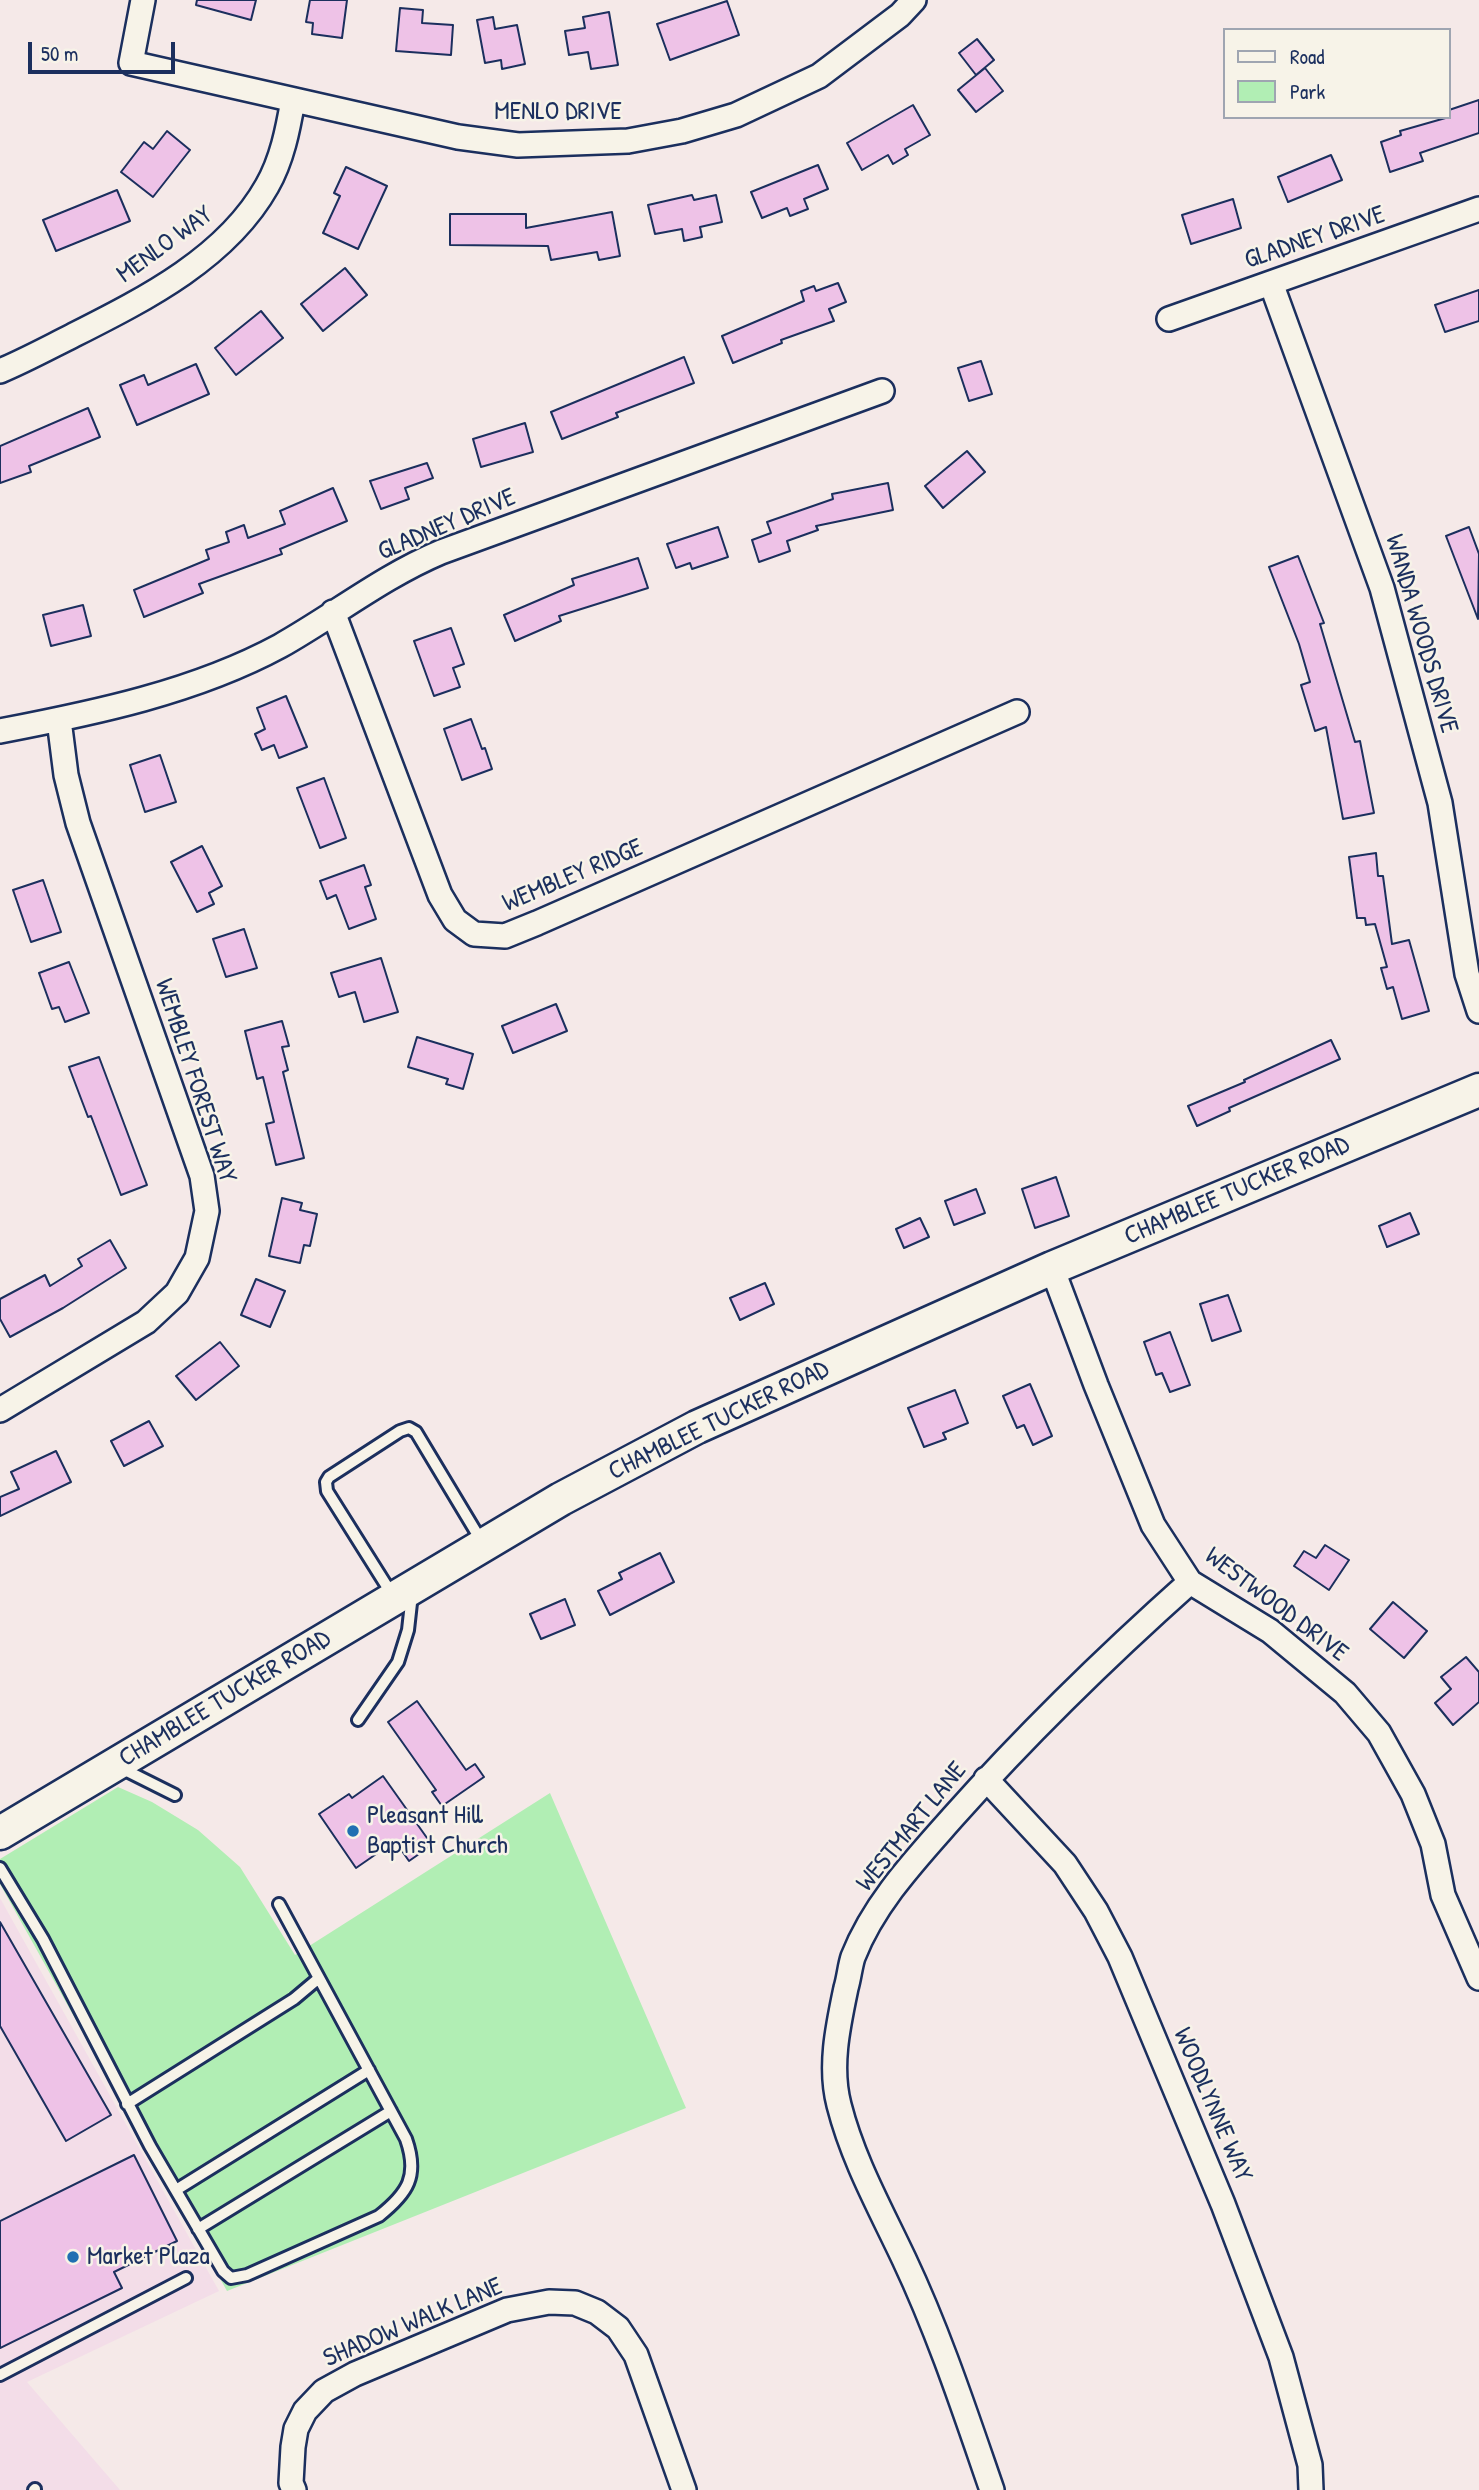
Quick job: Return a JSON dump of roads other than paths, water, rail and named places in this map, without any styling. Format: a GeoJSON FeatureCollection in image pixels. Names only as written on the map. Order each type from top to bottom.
{"type":"FeatureCollection","features":[{"type":"Feature","properties":{"kind":"main road","name":"CHAMBLEE TUCKER ROAD"},"geometry":{"type":"LineString","coordinates":[[0,1833],[561,1499],[697,1427],[1052,1268],[1479,1090]]}},
{"type":"Feature","properties":{"kind":"street","name":"MENLO DRIVE"},"geometry":{"type":"LineString","coordinates":[[144,0],[131,63],[458,137],[518,145],[628,141],[682,131],[736,115],[819,76],[900,15],[914,0]]}},
{"type":"Feature","properties":{"kind":"street","name":"MENLO WAY"},"geometry":{"type":"LineString","coordinates":[[0,371],[123,310],[155,291],[186,271],[242,223],[268,185],[286,137],[293,100]]}},
{"type":"Feature","properties":{"kind":"street","name":"GLADNEY DRIVE"},"geometry":{"type":"LineString","coordinates":[[1169,318],[1479,209]]}},
{"type":"Feature","properties":{"kind":"street","name":"WANDA WOODS DRIVE"},"geometry":{"type":"LineString","coordinates":[[1271,283],[1382,588],[1440,803],[1467,974],[1479,1011]]}},
{"type":"Feature","properties":{"kind":"street","name":"GLADNEY DRIVE"},"geometry":{"type":"LineString","coordinates":[[0,732],[59,720],[162,693],[226,670],[280,646],[406,567],[441,552],[882,391]]}},
{"type":"Feature","properties":{"kind":"street","name":"WEMBLEY RIDGE"},"geometry":{"type":"LineString","coordinates":[[333,612],[440,895],[455,920],[474,934],[505,936],[526,928],[1017,712]]}},
{"type":"Feature","properties":{"kind":"street","name":"WEMBLEY FOREST WAY"},"geometry":{"type":"LineString","coordinates":[[0,1410],[146,1322],[177,1293],[197,1258],[207,1211],[202,1176],[78,823],[66,775],[59,720]]}},
{"type":"Feature","properties":{"kind":"street","name":"WESTWOOD DRIVE"},"geometry":{"type":"LineString","coordinates":[[1052,1268],[1153,1525],[1190,1582],[1270,1631],[1345,1693],[1379,1733],[1413,1794],[1433,1844],[1443,1895],[1479,1978]]}},
{"type":"Feature","properties":{"kind":"street","name":"WESTMART LANE"},"geometry":{"type":"LineString","coordinates":[[992,2490],[952,2375],[904,2260],[867,2185],[838,2104],[835,2073],[837,2032],[853,1958],[871,1923],[907,1868],[986,1779],[1117,1648],[1190,1582]]}},
{"type":"Feature","properties":{"kind":"street","name":"WOODLYNNE WAY"},"geometry":{"type":"LineString","coordinates":[[986,1779],[1065,1864],[1096,1910],[1120,1957],[1223,2204],[1281,2357],[1310,2465],[1311,2490]]}},
{"type":"Feature","properties":{"kind":"street","name":"SHADOW WALK LANE"},"geometry":{"type":"LineString","coordinates":[[294,2490],[291,2483],[296,2429],[305,2411],[324,2391],[355,2374],[507,2310],[549,2302],[575,2303],[597,2312],[618,2328],[636,2355],[684,2490]]}},
{"type":"Feature","properties":{"kind":"lane"},"geometry":{"type":"LineString","coordinates":[[358,1720],[398,1662],[408,1630],[404,1593],[327,1491],[326,1482],[329,1476],[409,1428],[416,1432],[484,1545]]}},
{"type":"Feature","properties":{"kind":"lane"},"geometry":{"type":"LineString","coordinates":[[114,1765],[175,1795]]}},
{"type":"Feature","properties":{"kind":"lane"},"geometry":{"type":"LineString","coordinates":[[0,1868],[43,1939],[127,2104],[223,2271],[231,2278],[247,2274],[379,2216],[396,2202],[407,2188],[412,2173],[412,2155],[406,2139],[279,1904]]}},
{"type":"Feature","properties":{"kind":"lane"},"geometry":{"type":"LineString","coordinates":[[127,2104],[294,1999],[319,1978]]}},
{"type":"Feature","properties":{"kind":"lane"},"geometry":{"type":"LineString","coordinates":[[176,2190],[369,2070]]}},
{"type":"Feature","properties":{"kind":"lane"},"geometry":{"type":"LineString","coordinates":[[198,2229],[391,2111]]}},
{"type":"Feature","properties":{"kind":"lane"},"geometry":{"type":"LineString","coordinates":[[0,2375],[186,2278]]}},
{"type":"Feature","properties":{"kind":"place","name":"Pleasant Hill Baptist Church"},"geometry":{"type":"Point","coordinates":[353,1831]}},
{"type":"Feature","properties":{"kind":"place","name":"Market Plaza"},"geometry":{"type":"Point","coordinates":[73,2257]}}]}
